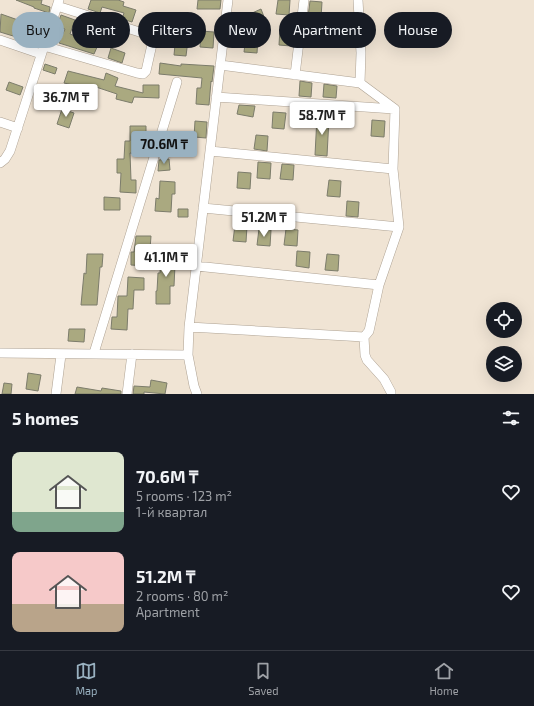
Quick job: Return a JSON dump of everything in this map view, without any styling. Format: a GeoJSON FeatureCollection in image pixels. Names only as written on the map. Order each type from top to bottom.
{"type":"FeatureCollection","features":[{"type":"Feature","properties":{"kind":"street"},"geometry":{"type":"LineString","coordinates":[[197,394],[188,355],[189,327],[228,0]]}},
{"type":"Feature","properties":{"kind":"street"},"geometry":{"type":"LineString","coordinates":[[295,74],[304,0]]}},
{"type":"Feature","properties":{"kind":"street"},"geometry":{"type":"LineString","coordinates":[[358,0],[361,53],[360,83]]}},
{"type":"Feature","properties":{"kind":"street"},"geometry":{"type":"LineString","coordinates":[[0,40],[43,50],[137,73],[143,74],[146,71],[153,40],[150,35],[58,3],[43,50],[18,128],[10,151],[5,159],[0,163]]}},
{"type":"Feature","properties":{"kind":"street"},"geometry":{"type":"LineString","coordinates":[[220,65],[360,83],[395,109]]}},
{"type":"Feature","properties":{"kind":"street"},"geometry":{"type":"LineString","coordinates":[[94,353],[177,82]]}},
{"type":"Feature","properties":{"kind":"street"},"geometry":{"type":"LineString","coordinates":[[216,97],[395,109]]}},
{"type":"Feature","properties":{"kind":"street"},"geometry":{"type":"LineString","coordinates":[[391,394],[384,379],[367,360],[365,354],[364,337],[369,331],[379,286],[399,227],[393,169],[395,109]]}},
{"type":"Feature","properties":{"kind":"street"},"geometry":{"type":"LineString","coordinates":[[0,122],[18,128]]}},
{"type":"Feature","properties":{"kind":"street"},"geometry":{"type":"LineString","coordinates":[[210,150],[393,169]]}},
{"type":"Feature","properties":{"kind":"street"},"geometry":{"type":"LineString","coordinates":[[203,208],[399,227]]}},
{"type":"Feature","properties":{"kind":"street"},"geometry":{"type":"LineString","coordinates":[[196,266],[379,286]]}},
{"type":"Feature","properties":{"kind":"street"},"geometry":{"type":"LineString","coordinates":[[189,327],[364,337]]}},
{"type":"Feature","properties":{"kind":"street"},"geometry":{"type":"LineString","coordinates":[[0,354],[61,355],[94,353],[188,355]]}},
{"type":"Feature","properties":{"kind":"street"},"geometry":{"type":"LineString","coordinates":[[126,394],[132,354]]}},
{"type":"Feature","properties":{"kind":"street"},"geometry":{"type":"LineString","coordinates":[[56,394],[61,355]]}},
{"type":"Feature","properties":{"kind":"building"},"geometry":{"type":"Polygon","coordinates":[[[16,0],[42,0],[41,4],[50,7],[49,12],[46,12],[16,0]]]}},
{"type":"Feature","properties":{"kind":"building"},"geometry":{"type":"Polygon","coordinates":[[[91,0],[118,0],[124,2],[123,6],[136,10],[132,22],[130,21],[130,12],[120,12],[102,7],[100,12],[88,9],[91,0]]]}},
{"type":"Feature","properties":{"kind":"building"},"geometry":{"type":"Polygon","coordinates":[[[198,0],[221,0],[220,9],[197,9],[198,0]]]}},
{"type":"Feature","properties":{"kind":"building"},"geometry":{"type":"Polygon","coordinates":[[[278,0],[290,0],[289,12],[279,12],[279,14],[276,14],[278,0]]]}},
{"type":"Feature","properties":{"kind":"building"},"geometry":{"type":"Polygon","coordinates":[[[310,1],[322,2],[321,12],[309,12],[310,1]]]}},
{"type":"Feature","properties":{"kind":"building"},"geometry":{"type":"Polygon","coordinates":[[[261,9],[262,12],[254,12],[261,9]]]}},
{"type":"Feature","properties":{"kind":"building"},"geometry":{"type":"Polygon","coordinates":[[[1,14],[12,18],[12,36],[0,32],[1,14]]]}},
{"type":"Feature","properties":{"kind":"building"},"geometry":{"type":"Polygon","coordinates":[[[64,16],[72,19],[72,28],[70,34],[72,35],[72,47],[64,45],[64,16]]]}},
{"type":"Feature","properties":{"kind":"building"},"geometry":{"type":"Polygon","coordinates":[[[206,31],[214,32],[213,48],[206,47],[206,31]]]}},
{"type":"Feature","properties":{"kind":"building"},"geometry":{"type":"Polygon","coordinates":[[[75,48],[97,48],[94,54],[75,48]]]}},
{"type":"Feature","properties":{"kind":"building"},"geometry":{"type":"Polygon","coordinates":[[[111,48],[125,53],[122,63],[108,58],[111,48]]]}},
{"type":"Feature","properties":{"kind":"building"},"geometry":{"type":"Polygon","coordinates":[[[175,48],[187,48],[186,56],[174,55],[175,48]]]}},
{"type":"Feature","properties":{"kind":"building"},"geometry":{"type":"Polygon","coordinates":[[[244,48],[257,48],[257,53],[244,52],[244,48]]]}},
{"type":"Feature","properties":{"kind":"building"},"geometry":{"type":"Polygon","coordinates":[[[160,63],[181,66],[181,64],[214,66],[209,105],[196,104],[197,88],[201,88],[202,78],[159,74],[160,63]]]}},
{"type":"Feature","properties":{"kind":"building"},"geometry":{"type":"Polygon","coordinates":[[[45,64],[57,68],[55,74],[43,70],[45,64]]]}},
{"type":"Feature","properties":{"kind":"building"},"geometry":{"type":"Polygon","coordinates":[[[68,71],[104,80],[106,73],[118,78],[115,86],[143,93],[143,85],[159,85],[159,98],[134,97],[132,103],[116,99],[117,94],[96,87],[95,90],[64,83],[68,71]]]}},
{"type":"Feature","properties":{"kind":"building"},"geometry":{"type":"Polygon","coordinates":[[[300,81],[312,83],[311,97],[299,96],[300,81]]]}},
{"type":"Feature","properties":{"kind":"building"},"geometry":{"type":"Polygon","coordinates":[[[9,82],[23,87],[20,95],[6,90],[9,82]]]}},
{"type":"Feature","properties":{"kind":"building"},"geometry":{"type":"Polygon","coordinates":[[[324,84],[337,86],[336,98],[323,97],[324,84]]]}},
{"type":"Feature","properties":{"kind":"building"},"geometry":{"type":"Polygon","coordinates":[[[239,105],[255,106],[253,117],[237,114],[239,105]]]}},
{"type":"Feature","properties":{"kind":"building"},"geometry":{"type":"Polygon","coordinates":[[[62,109],[74,113],[69,128],[57,124],[62,109]]]}},
{"type":"Feature","properties":{"kind":"building"},"geometry":{"type":"Polygon","coordinates":[[[273,112],[286,113],[284,129],[272,128],[273,112]]]}},
{"type":"Feature","properties":{"kind":"building"},"geometry":{"type":"Polygon","coordinates":[[[317,117],[329,118],[327,156],[315,155],[317,117]]]}},
{"type":"Feature","properties":{"kind":"building"},"geometry":{"type":"Polygon","coordinates":[[[372,120],[385,121],[384,137],[371,136],[372,120]]]}},
{"type":"Feature","properties":{"kind":"building"},"geometry":{"type":"Polygon","coordinates":[[[195,121],[207,122],[206,138],[194,137],[195,121]]]}},
{"type":"Feature","properties":{"kind":"building"},"geometry":{"type":"Polygon","coordinates":[[[130,126],[146,126],[146,139],[141,139],[140,154],[130,153],[131,180],[136,180],[136,193],[120,192],[121,173],[117,173],[117,159],[124,159],[125,141],[130,141],[130,126]]]}},
{"type":"Feature","properties":{"kind":"building"},"geometry":{"type":"Polygon","coordinates":[[[256,135],[268,136],[267,151],[254,149],[256,135]]]}},
{"type":"Feature","properties":{"kind":"building"},"geometry":{"type":"Polygon","coordinates":[[[176,137],[178,148],[166,151],[166,139],[176,137]]]}},
{"type":"Feature","properties":{"kind":"building"},"geometry":{"type":"Polygon","coordinates":[[[169,159],[170,170],[158,171],[159,160],[169,159]]]}},
{"type":"Feature","properties":{"kind":"building"},"geometry":{"type":"Polygon","coordinates":[[[258,162],[271,163],[270,179],[257,178],[258,162]]]}},
{"type":"Feature","properties":{"kind":"building"},"geometry":{"type":"Polygon","coordinates":[[[282,164],[294,165],[293,180],[280,179],[282,164]]]}},
{"type":"Feature","properties":{"kind":"building"},"geometry":{"type":"Polygon","coordinates":[[[238,172],[251,173],[250,189],[237,188],[238,172]]]}},
{"type":"Feature","properties":{"kind":"building"},"geometry":{"type":"Polygon","coordinates":[[[329,180],[341,181],[340,197],[327,196],[329,180]]]}},
{"type":"Feature","properties":{"kind":"building"},"geometry":{"type":"Polygon","coordinates":[[[160,181],[175,182],[175,194],[172,194],[171,212],[155,211],[156,198],[159,199],[160,181]]]}},
{"type":"Feature","properties":{"kind":"building"},"geometry":{"type":"Polygon","coordinates":[[[104,197],[120,198],[120,210],[104,210],[104,197]]]}},
{"type":"Feature","properties":{"kind":"building"},"geometry":{"type":"Polygon","coordinates":[[[347,201],[359,202],[358,217],[346,216],[347,201]]]}},
{"type":"Feature","properties":{"kind":"building"},"geometry":{"type":"Polygon","coordinates":[[[178,209],[188,209],[188,217],[178,217],[178,209]]]}},
{"type":"Feature","properties":{"kind":"building"},"geometry":{"type":"Polygon","coordinates":[[[235,225],[247,226],[246,242],[233,241],[235,225]]]}},
{"type":"Feature","properties":{"kind":"building"},"geometry":{"type":"Polygon","coordinates":[[[259,229],[271,230],[270,246],[257,245],[259,229]]]}},
{"type":"Feature","properties":{"kind":"building"},"geometry":{"type":"Polygon","coordinates":[[[286,229],[298,230],[297,246],[284,245],[286,229]]]}},
{"type":"Feature","properties":{"kind":"building"},"geometry":{"type":"Polygon","coordinates":[[[136,236],[151,236],[150,249],[147,249],[146,266],[131,265],[131,252],[134,252],[136,236]]]}},
{"type":"Feature","properties":{"kind":"building"},"geometry":{"type":"Polygon","coordinates":[[[297,251],[310,252],[309,268],[296,266],[297,251]]]}},
{"type":"Feature","properties":{"kind":"building"},"geometry":{"type":"Polygon","coordinates":[[[161,252],[177,253],[174,286],[170,286],[170,304],[156,304],[156,291],[158,273],[160,273],[161,252]]]}},
{"type":"Feature","properties":{"kind":"building"},"geometry":{"type":"Polygon","coordinates":[[[87,254],[103,254],[102,267],[100,267],[97,305],[81,305],[84,273],[86,274],[87,254]]]}},
{"type":"Feature","properties":{"kind":"building"},"geometry":{"type":"Polygon","coordinates":[[[327,254],[339,255],[338,271],[325,270],[327,254]]]}},
{"type":"Feature","properties":{"kind":"building"},"geometry":{"type":"Polygon","coordinates":[[[128,277],[144,278],[144,290],[134,290],[133,309],[128,309],[127,330],[111,329],[112,317],[117,317],[118,296],[127,296],[128,277]]]}},
{"type":"Feature","properties":{"kind":"building"},"geometry":{"type":"Polygon","coordinates":[[[69,329],[85,329],[84,342],[68,341],[69,329]]]}},
{"type":"Feature","properties":{"kind":"building"},"geometry":{"type":"Polygon","coordinates":[[[28,373],[41,375],[38,391],[26,389],[28,373]]]}},
{"type":"Feature","properties":{"kind":"building"},"geometry":{"type":"Polygon","coordinates":[[[151,380],[167,383],[165,394],[144,392],[144,394],[133,394],[134,386],[150,387],[151,380]]]}},
{"type":"Feature","properties":{"kind":"building"},"geometry":{"type":"Polygon","coordinates":[[[4,383],[12,384],[11,394],[2,394],[4,383]]]}},
{"type":"Feature","properties":{"kind":"building"},"geometry":{"type":"Polygon","coordinates":[[[77,387],[101,391],[102,388],[121,391],[121,394],[75,394],[77,387]]]}}]}
